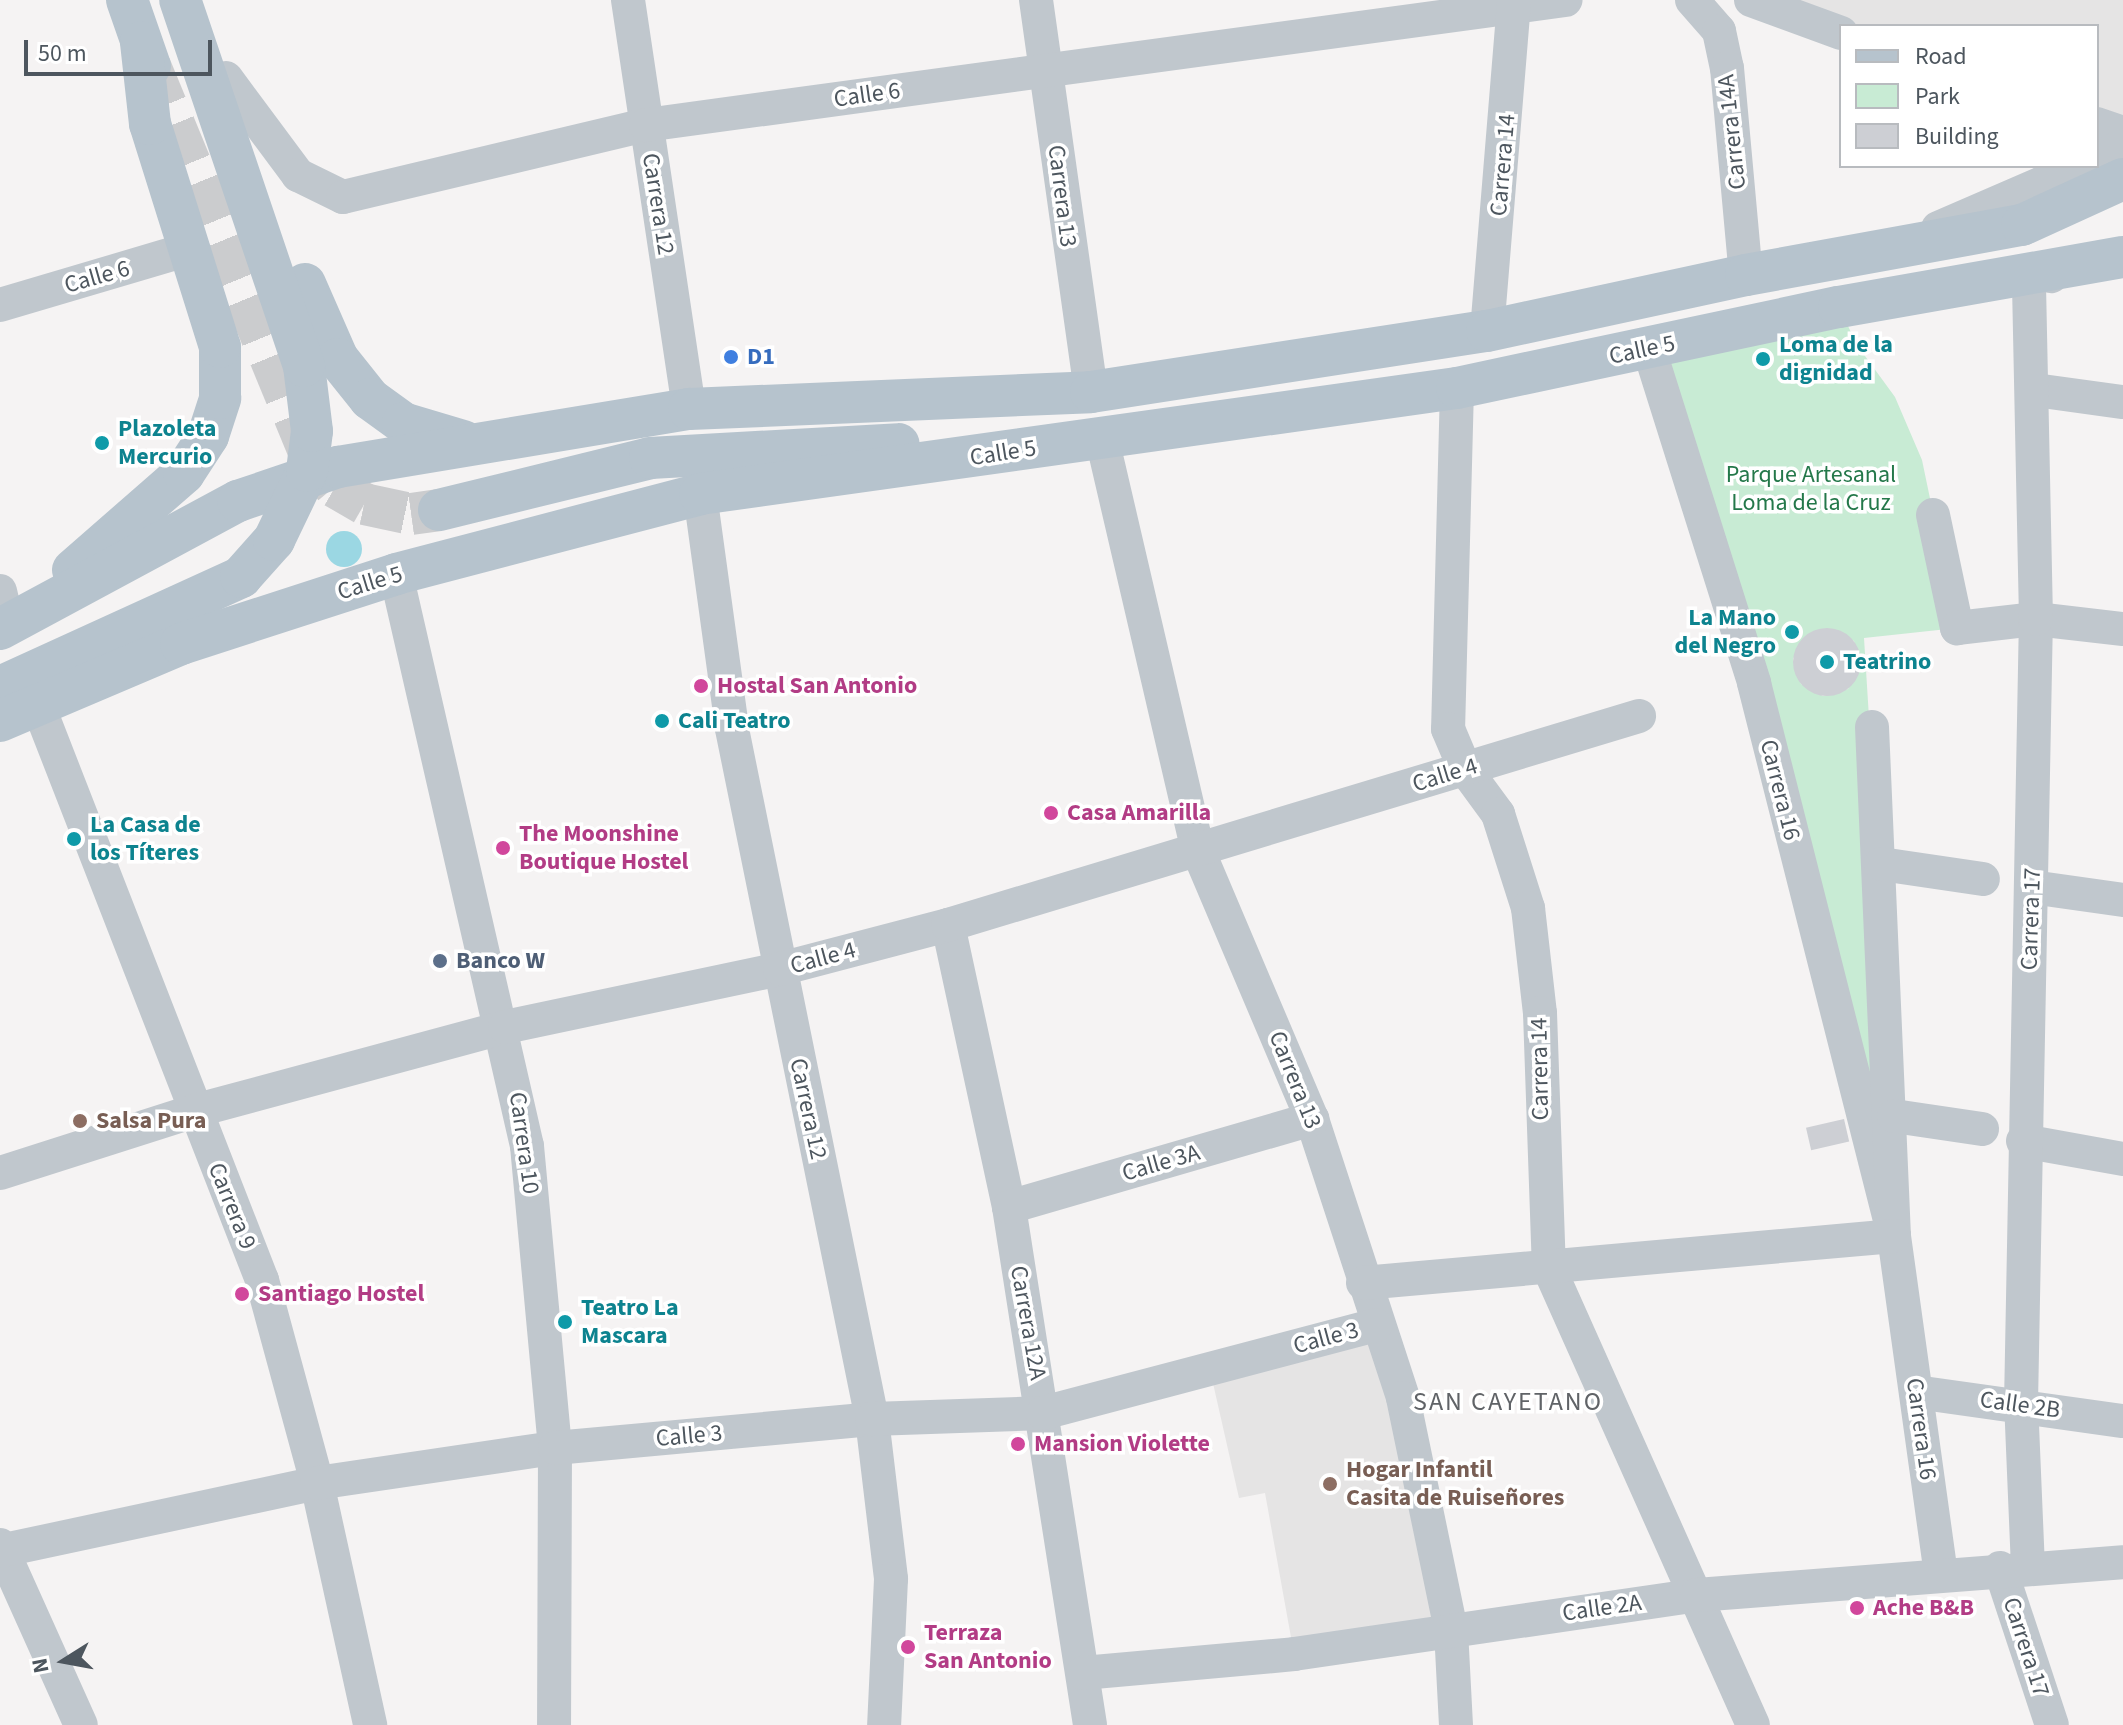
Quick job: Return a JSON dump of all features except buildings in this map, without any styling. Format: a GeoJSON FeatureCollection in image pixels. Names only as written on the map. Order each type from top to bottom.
{"type":"FeatureCollection","features":[{"type":"Feature","properties":{"kind":"main road"},"geometry":{"type":"LineString","coordinates":[[3,615],[173,485],[208,436],[220,398],[222,360],[193,248],[150,124],[146,54],[127,0]]}},
{"type":"Feature","properties":{"kind":"main road"},"geometry":{"type":"LineString","coordinates":[[187,21],[226,78],[319,320],[345,371],[370,399],[403,423],[476,443]]}},
{"type":"Feature","properties":{"kind":"main road"},"geometry":{"type":"LineString","coordinates":[[21,689],[241,577],[274,540],[307,471],[312,431],[304,366],[187,21]]}},
{"type":"Feature","properties":{"kind":"main road"},"geometry":{"type":"LineString","coordinates":[[2022,225],[2123,179]]}},
{"type":"Feature","properties":{"kind":"main road"},"geometry":{"type":"LineString","coordinates":[[3,615],[261,491],[338,467],[689,409],[1091,392],[1487,331],[1746,275],[2022,225],[2123,195]]}},
{"type":"Feature","properties":{"kind":"main road"},"geometry":{"type":"LineString","coordinates":[[2029,271],[2123,245]]}},
{"type":"Feature","properties":{"kind":"main road","name":"Calle 5"},"geometry":{"type":"LineString","coordinates":[[0,721],[21,689],[181,644],[396,574],[700,494],[1045,447],[1103,443],[1457,388],[2029,271],[2123,257]]}},
{"type":"Feature","properties":{"kind":"main road"},"geometry":{"type":"LineString","coordinates":[[439,510],[650,458],[695,453],[972,441],[1045,447]]}},
{"type":"Feature","properties":{"kind":"street","name":"Carrera 12"},"geometry":{"type":"LineString","coordinates":[[628,0],[689,409]]}},
{"type":"Feature","properties":{"kind":"street","name":"Carrera 13"},"geometry":{"type":"LineString","coordinates":[[1036,0],[1091,392]]}},
{"type":"Feature","properties":{"kind":"street","name":"Calle 6"},"geometry":{"type":"LineString","coordinates":[[226,78],[298,175],[343,197],[646,125],[1046,72],[1515,4],[1566,0]]}},
{"type":"Feature","properties":{"kind":"street","name":"Carrera 14A"},"geometry":{"type":"LineString","coordinates":[[1692,0],[1719,31],[1727,68],[1746,275]]}},
{"type":"Feature","properties":{"kind":"street"},"geometry":{"type":"LineString","coordinates":[[1751,0],[1839,32]]}},
{"type":"Feature","properties":{"kind":"street","name":"Carrera 14"},"geometry":{"type":"LineString","coordinates":[[1487,331],[1515,4]]}},
{"type":"Feature","properties":{"kind":"street"},"geometry":{"type":"LineString","coordinates":[[2099,125],[2123,133]]}},
{"type":"Feature","properties":{"kind":"street"},"geometry":{"type":"LineString","coordinates":[[2099,157],[2123,146]]}},
{"type":"Feature","properties":{"kind":"street"},"geometry":{"type":"LineString","coordinates":[[1885,249],[2076,168]]}},
{"type":"Feature","properties":{"kind":"street","name":"Calle 6"},"geometry":{"type":"LineString","coordinates":[[0,305],[193,248]]}},
{"type":"Feature","properties":{"kind":"street","name":"Calle 5"},"geometry":{"type":"LineString","coordinates":[[2029,271],[2062,279],[2123,274]]}},
{"type":"Feature","properties":{"kind":"street","name":"Carrera 17"},"geometry":{"type":"LineString","coordinates":[[2029,271],[2035,390],[2036,619],[2032,887],[2023,1141],[2021,1404],[2014,1568],[2052,1725]]}},
{"type":"Feature","properties":{"kind":"street","name":"Carrera 16"},"geometry":{"type":"LineString","coordinates":[[1649,349],[1754,683],[1894,1236],[1941,1574]]}},
{"type":"Feature","properties":{"kind":"street","name":"Carrera 14"},"geometry":{"type":"LineString","coordinates":[[1457,388],[1447,706],[1465,769],[1498,814],[1528,908],[1540,1013],[1549,1268],[1753,1725]]}},
{"type":"Feature","properties":{"kind":"street"},"geometry":{"type":"LineString","coordinates":[[2035,390],[2123,402]]}},
{"type":"Feature","properties":{"kind":"street","name":"Carrera 13"},"geometry":{"type":"LineString","coordinates":[[1103,443],[1197,848],[1312,1119],[1376,1325],[1403,1398],[1451,1630],[1456,1725]]}},
{"type":"Feature","properties":{"kind":"street","name":"Carrera 12"},"geometry":{"type":"LineString","coordinates":[[700,494],[732,729],[872,1419],[891,1579],[884,1725]]}},
{"type":"Feature","properties":{"kind":"street"},"geometry":{"type":"LineString","coordinates":[[1933,515],[1957,628],[2036,619],[2123,629]]}},
{"type":"Feature","properties":{"kind":"street","name":"Carrera 10"},"geometry":{"type":"LineString","coordinates":[[396,574],[505,1027],[527,1146],[555,1448],[554,1725]]}},
{"type":"Feature","properties":{"kind":"street","name":"Carrera 9"},"geometry":{"type":"LineString","coordinates":[[21,689],[262,1280],[317,1483],[370,1725]]}},
{"type":"Feature","properties":{"kind":"street","name":"Calle 4"},"geometry":{"type":"LineString","coordinates":[[0,1173],[194,1111],[505,1027],[780,969],[948,925],[1639,716]]}},
{"type":"Feature","properties":{"kind":"street","name":"Carrera 16"},"geometry":{"type":"LineString","coordinates":[[1872,727],[1894,1116],[1894,1236]]}},
{"type":"Feature","properties":{"kind":"street"},"geometry":{"type":"LineString","coordinates":[[1881,864],[1983,879]]}},
{"type":"Feature","properties":{"kind":"street"},"geometry":{"type":"LineString","coordinates":[[2032,887],[2123,900]]}},
{"type":"Feature","properties":{"kind":"street","name":"Carrera 12A"},"geometry":{"type":"LineString","coordinates":[[948,925],[1009,1207],[1090,1725]]}},
{"type":"Feature","properties":{"kind":"street"},"geometry":{"type":"LineString","coordinates":[[1894,1116],[1982,1129]]}},
{"type":"Feature","properties":{"kind":"street","name":"Calle 3A"},"geometry":{"type":"LineString","coordinates":[[1009,1207],[1312,1119]]}},
{"type":"Feature","properties":{"kind":"street"},"geometry":{"type":"LineString","coordinates":[[2023,1141],[2123,1159]]}},
{"type":"Feature","properties":{"kind":"street","name":"Calle 3"},"geometry":{"type":"LineString","coordinates":[[1363,1283],[1894,1236]]}},
{"type":"Feature","properties":{"kind":"street","name":"Calle 3"},"geometry":{"type":"LineString","coordinates":[[1,1549],[317,1483],[555,1448],[872,1419],[1043,1413],[1376,1325]]}},
{"type":"Feature","properties":{"kind":"street","name":"Calle 2B"},"geometry":{"type":"LineString","coordinates":[[1916,1392],[2021,1404],[2123,1421]]}},
{"type":"Feature","properties":{"kind":"street"},"geometry":{"type":"LineString","coordinates":[[1,1549],[81,1725]]}},
{"type":"Feature","properties":{"kind":"street","name":"Calle 2A"},"geometry":{"type":"LineString","coordinates":[[1083,1673],[1294,1654],[1697,1595],[2014,1568],[2123,1562]]}},
{"type":"Feature","properties":{"kind":"shaded area"},"geometry":{"type":"Polygon","coordinates":[[[1751,0],[2123,0],[2123,133],[2099,125],[2099,24],[1839,25],[1751,0]]]}},
{"type":"Feature","properties":{"kind":"shaded area","name":"Hogar Infantil Casita de Ruiseñores"},"geometry":{"type":"Polygon","coordinates":[[[1376,1325],[1451,1630],[1294,1654],[1265,1493],[1239,1498],[1210,1370],[1376,1325]]]}},
{"type":"Feature","properties":{"kind":"green space","name":"Parque Artesanal Loma de la Cruz"},"geometry":{"type":"Polygon","coordinates":[[[1839,307],[1857,345],[1895,397],[1922,460],[1957,628],[1864,638],[1894,1116],[1865,1131],[1649,349],[1839,307]],[[1831,629],[1806,636],[1793,659],[1801,684],[1823,696],[1848,689],[1861,666],[1854,641],[1831,629]]]}},
{"type":"Feature","properties":{"kind":"water"},"geometry":{"type":"Polygon","coordinates":[[[344,531],[357,536],[362,549],[357,562],[344,567],[331,562],[326,549],[331,536],[344,531]]]}},
{"type":"Feature","properties":{"kind":"tunnel"},"geometry":{"type":"LineString","coordinates":[[150,66],[312,460],[335,487],[364,504],[411,514],[439,510]]}},
{"type":"Feature","properties":{"kind":"place","name":"D1"},"geometry":{"type":"Point","coordinates":[731,357]}},
{"type":"Feature","properties":{"kind":"place","name":"Loma de la dignidad"},"geometry":{"type":"Point","coordinates":[1763,359]}},
{"type":"Feature","properties":{"kind":"place","name":"Plazoleta Mercurio"},"geometry":{"type":"Point","coordinates":[102,443]}},
{"type":"Feature","properties":{"kind":"place","name":"La Mano del Negro"},"geometry":{"type":"Point","coordinates":[1792,632]}},
{"type":"Feature","properties":{"kind":"place","name":"Teatrino"},"geometry":{"type":"Point","coordinates":[1827,662]}},
{"type":"Feature","properties":{"kind":"place","name":"Hostal San Antonio"},"geometry":{"type":"Point","coordinates":[701,686]}},
{"type":"Feature","properties":{"kind":"place","name":"Cali Teatro"},"geometry":{"type":"Point","coordinates":[662,721]}},
{"type":"Feature","properties":{"kind":"place","name":"Casa Amarilla"},"geometry":{"type":"Point","coordinates":[1051,813]}},
{"type":"Feature","properties":{"kind":"place","name":"La Casa de los Títeres"},"geometry":{"type":"Point","coordinates":[74,839]}},
{"type":"Feature","properties":{"kind":"place","name":"The Moonshine Boutique Hostel"},"geometry":{"type":"Point","coordinates":[503,848]}},
{"type":"Feature","properties":{"kind":"place","name":"Banco W"},"geometry":{"type":"Point","coordinates":[440,961]}},
{"type":"Feature","properties":{"kind":"place","name":"Salsa Pura"},"geometry":{"type":"Point","coordinates":[80,1121]}},
{"type":"Feature","properties":{"kind":"place","name":"Santiago Hostel"},"geometry":{"type":"Point","coordinates":[242,1294]}},
{"type":"Feature","properties":{"kind":"place","name":"Teatro La Mascara"},"geometry":{"type":"Point","coordinates":[565,1322]}},
{"type":"Feature","properties":{"kind":"place","name":"Mansion Violette"},"geometry":{"type":"Point","coordinates":[1018,1444]}},
{"type":"Feature","properties":{"kind":"place","name":"Hogar Infantil Casita de Ruiseñores"},"geometry":{"type":"Point","coordinates":[1330,1484]}},
{"type":"Feature","properties":{"kind":"place","name":"Ache B&B"},"geometry":{"type":"Point","coordinates":[1857,1608]}},
{"type":"Feature","properties":{"kind":"place","name":"Terraza San Antonio"},"geometry":{"type":"Point","coordinates":[908,1647]}},
{"type":"Feature","properties":{"kind":"district","name":"SAN CAYETANO"},"geometry":{"type":"Point","coordinates":[1508,1402]}}]}
